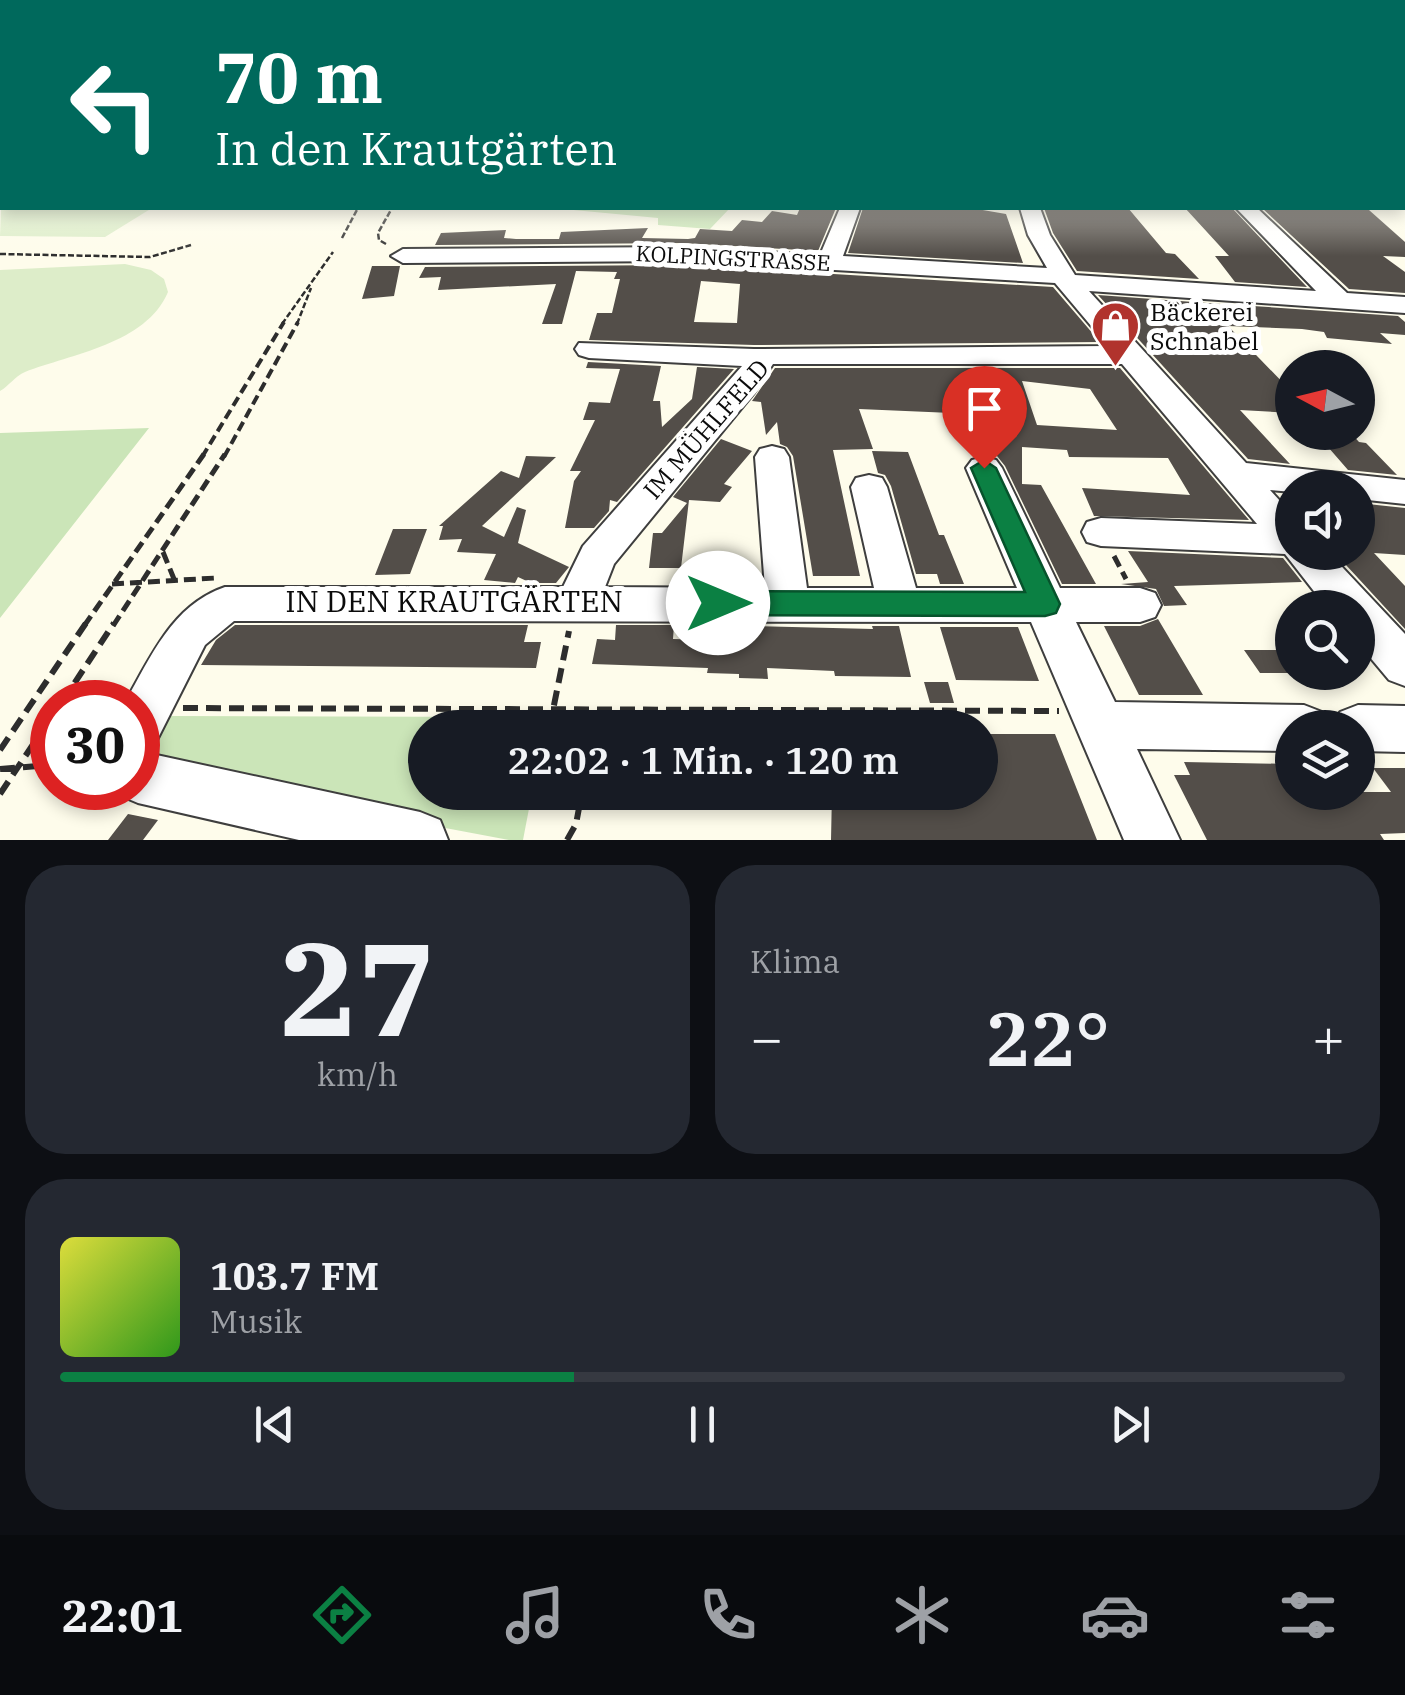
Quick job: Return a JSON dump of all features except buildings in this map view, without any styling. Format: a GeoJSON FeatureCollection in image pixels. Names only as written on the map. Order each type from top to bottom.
{"type":"FeatureCollection","features":[{"type":"Feature","properties":{"kind":"street"},"geometry":{"type":"LineString","coordinates":[[830,262],[849,210]]}},
{"type":"Feature","properties":{"kind":"street"},"geometry":{"type":"LineString","coordinates":[[1031,210],[1039,235],[1065,279],[1275,520]]}},
{"type":"Feature","properties":{"kind":"street"},"geometry":{"type":"LineString","coordinates":[[1248,210],[1338,300]]}},
{"type":"Feature","properties":{"kind":"street","name":"KOLPINGSTRASSE"},"geometry":{"type":"LineString","coordinates":[[403,256],[625,253],[830,262],[1405,305]]}},
{"type":"Feature","properties":{"kind":"street"},"geometry":{"type":"LineString","coordinates":[[590,349],[760,358]]}},
{"type":"Feature","properties":{"kind":"street","name":"IM MÜHLFELD"},"geometry":{"type":"LineString","coordinates":[[577,602],[596,557],[747,382],[760,358],[770,354],[1130,355]]}},
{"type":"Feature","properties":{"kind":"street"},"geometry":{"type":"LineString","coordinates":[[772,457],[788,603]]}},
{"type":"Feature","properties":{"kind":"street"},"geometry":{"type":"LineString","coordinates":[[984,468],[1152,840]]}},
{"type":"Feature","properties":{"kind":"street"},"geometry":{"type":"LineString","coordinates":[[1235,474],[1405,492]]}},
{"type":"Feature","properties":{"kind":"street"},"geometry":{"type":"LineString","coordinates":[[870,486],[899,604]]}},
{"type":"Feature","properties":{"kind":"street"},"geometry":{"type":"LineString","coordinates":[[1101,532],[1275,539]]}},
{"type":"Feature","properties":{"kind":"street"},"geometry":{"type":"LineString","coordinates":[[1320,570],[1337,590]]}},
{"type":"Feature","properties":{"kind":"street","name":"IN DEN KRAUTGÄRTEN"},"geometry":{"type":"LineString","coordinates":[[160,686],[189,632],[225,604],[240,602],[1140,605]]}},
{"type":"Feature","properties":{"kind":"street"},"geometry":{"type":"LineString","coordinates":[[1375,632],[1405,666]]}},
{"type":"Feature","properties":{"kind":"street"},"geometry":{"type":"LineString","coordinates":[[1097,718],[1275,727]]}},
{"type":"Feature","properties":{"kind":"street"},"geometry":{"type":"LineString","coordinates":[[1375,728],[1405,729]]}},
{"type":"Feature","properties":{"kind":"street"},"geometry":{"type":"LineString","coordinates":[[160,782],[420,840]]}},
{"type":"Feature","properties":{"kind":"path"},"geometry":{"type":"LineString","coordinates":[[342,238],[357,210]]}},
{"type":"Feature","properties":{"kind":"path"},"geometry":{"type":"LineString","coordinates":[[0,254],[150,257],[191,245]]}},
{"type":"Feature","properties":{"kind":"path"},"geometry":{"type":"LineString","coordinates":[[0,750],[192,474],[267,347],[333,252]]}},
{"type":"Feature","properties":{"kind":"path"},"geometry":{"type":"LineString","coordinates":[[77,680],[244,422],[306,308],[312,284]]}},
{"type":"Feature","properties":{"kind":"path"},"geometry":{"type":"LineString","coordinates":[[1101,532],[1140,605]]}},
{"type":"Feature","properties":{"kind":"path"},"geometry":{"type":"LineString","coordinates":[[112,584],[174,579],[163,552]]}},
{"type":"Feature","properties":{"kind":"path"},"geometry":{"type":"LineString","coordinates":[[553,710],[577,602]]}},
{"type":"Feature","properties":{"kind":"path"},"geometry":{"type":"LineString","coordinates":[[160,717],[408,712]]}},
{"type":"Feature","properties":{"kind":"path"},"geometry":{"type":"LineString","coordinates":[[998,717],[1097,718]]}},
{"type":"Feature","properties":{"kind":"path"},"geometry":{"type":"LineString","coordinates":[[0,794],[30,750]]}},
{"type":"Feature","properties":{"kind":"path"},"geometry":{"type":"LineString","coordinates":[[0,769],[30,767]]}},
{"type":"Feature","properties":{"kind":"path"},"geometry":{"type":"LineString","coordinates":[[567,840],[579,810]]}},
{"type":"Feature","properties":{"kind":"green space"},"geometry":{"type":"Polygon","coordinates":[[[1,210],[149,210],[105,237],[0,236],[1,210]]]}},
{"type":"Feature","properties":{"kind":"green space"},"geometry":{"type":"Polygon","coordinates":[[[574,210],[728,210],[710,229],[658,225],[658,218],[574,210]]]}},
{"type":"Feature","properties":{"kind":"green space"},"geometry":{"type":"Polygon","coordinates":[[[125,264],[151,270],[164,279],[168,292],[157,310],[125,335],[25,372],[0,391],[0,270],[125,264]]]}},
{"type":"Feature","properties":{"kind":"green space"},"geometry":{"type":"Polygon","coordinates":[[[149,428],[0,618],[0,433],[149,428]]]}},
{"type":"Feature","properties":{"kind":"green space"},"geometry":{"type":"Polygon","coordinates":[[[168,716],[408,717],[408,810],[529,810],[523,840],[160,774],[160,729],[168,716]]]}},
{"type":"Feature","properties":{"kind":"place","name":"Bäckerei Schnabel"},"geometry":{"type":"Point","coordinates":[1115,368]}},
{"type":"Feature","properties":{"kind":"route"},"geometry":{"type":"LineString","coordinates":[[718,603],[1045,604],[984,468]]}}]}
